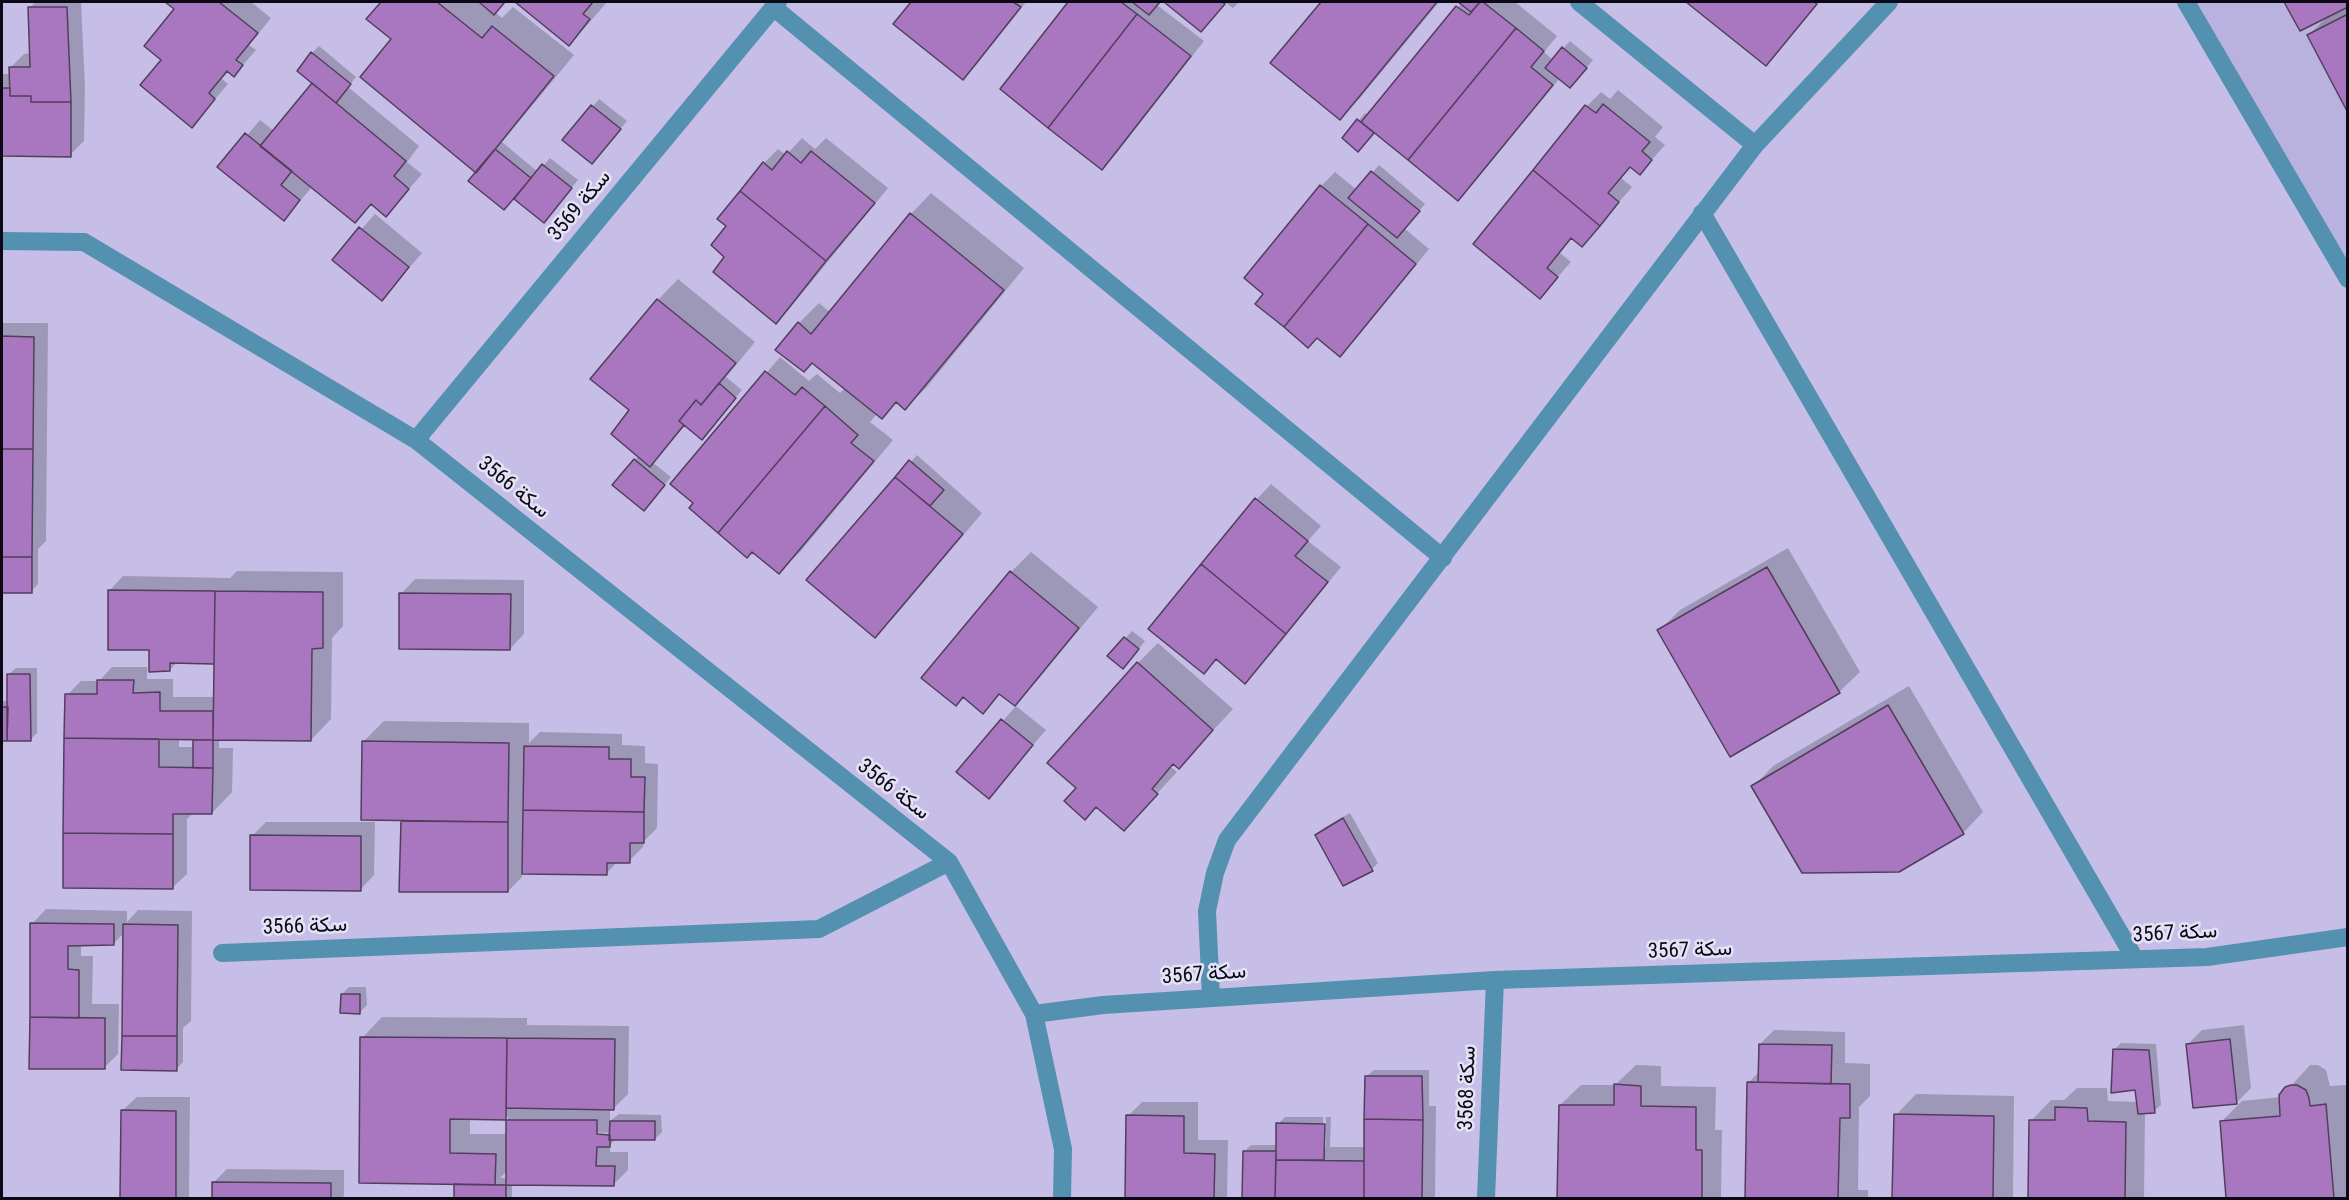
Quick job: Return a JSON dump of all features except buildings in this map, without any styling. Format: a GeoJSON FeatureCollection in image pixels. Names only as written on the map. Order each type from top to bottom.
{"type":"FeatureCollection","features":[{"type":"Feature","properties":{"kind":"street"},"geometry":{"type":"LineString","coordinates":[[1579,2],[1755,145]]}},
{"type":"Feature","properties":{"kind":"street"},"geometry":{"type":"LineString","coordinates":[[1211,997],[1207,911],[1215,873],[1227,840],[1755,145],[1889,2]]}},
{"type":"Feature","properties":{"kind":"street"},"geometry":{"type":"LineString","coordinates":[[2186,2],[2348,279]]}},
{"type":"Feature","properties":{"kind":"street"},"geometry":{"type":"LineString","coordinates":[[775,4],[1443,558]]}},
{"type":"Feature","properties":{"kind":"street","name":"سكة 3569"},"geometry":{"type":"LineString","coordinates":[[416,440],[775,4]]}},
{"type":"Feature","properties":{"kind":"street"},"geometry":{"type":"LineString","coordinates":[[1702,213],[2135,959]]}},
{"type":"Feature","properties":{"kind":"street","name":"سكة 3566"},"geometry":{"type":"LineString","coordinates":[[2,242],[84,242],[416,440],[949,862],[1034,1014],[1063,1149],[1062,1198]]}},
{"type":"Feature","properties":{"kind":"street","name":"سكة 3566"},"geometry":{"type":"LineString","coordinates":[[222,953],[819,929],[949,862]]}},
{"type":"Feature","properties":{"kind":"street","name":"سكة 3567"},"geometry":{"type":"LineString","coordinates":[[1034,1014],[1103,1005],[1211,997],[1495,980],[2207,957],[2348,937]]}},
{"type":"Feature","properties":{"kind":"street","name":"سكة 3568"},"geometry":{"type":"LineString","coordinates":[[1486,1198],[1495,980]]}},
{"type":"Feature","properties":{"kind":"shaded area"},"geometry":{"type":"Polygon","coordinates":[[[2186,2],[2347,2],[2347,281],[2186,2]]]}}]}
